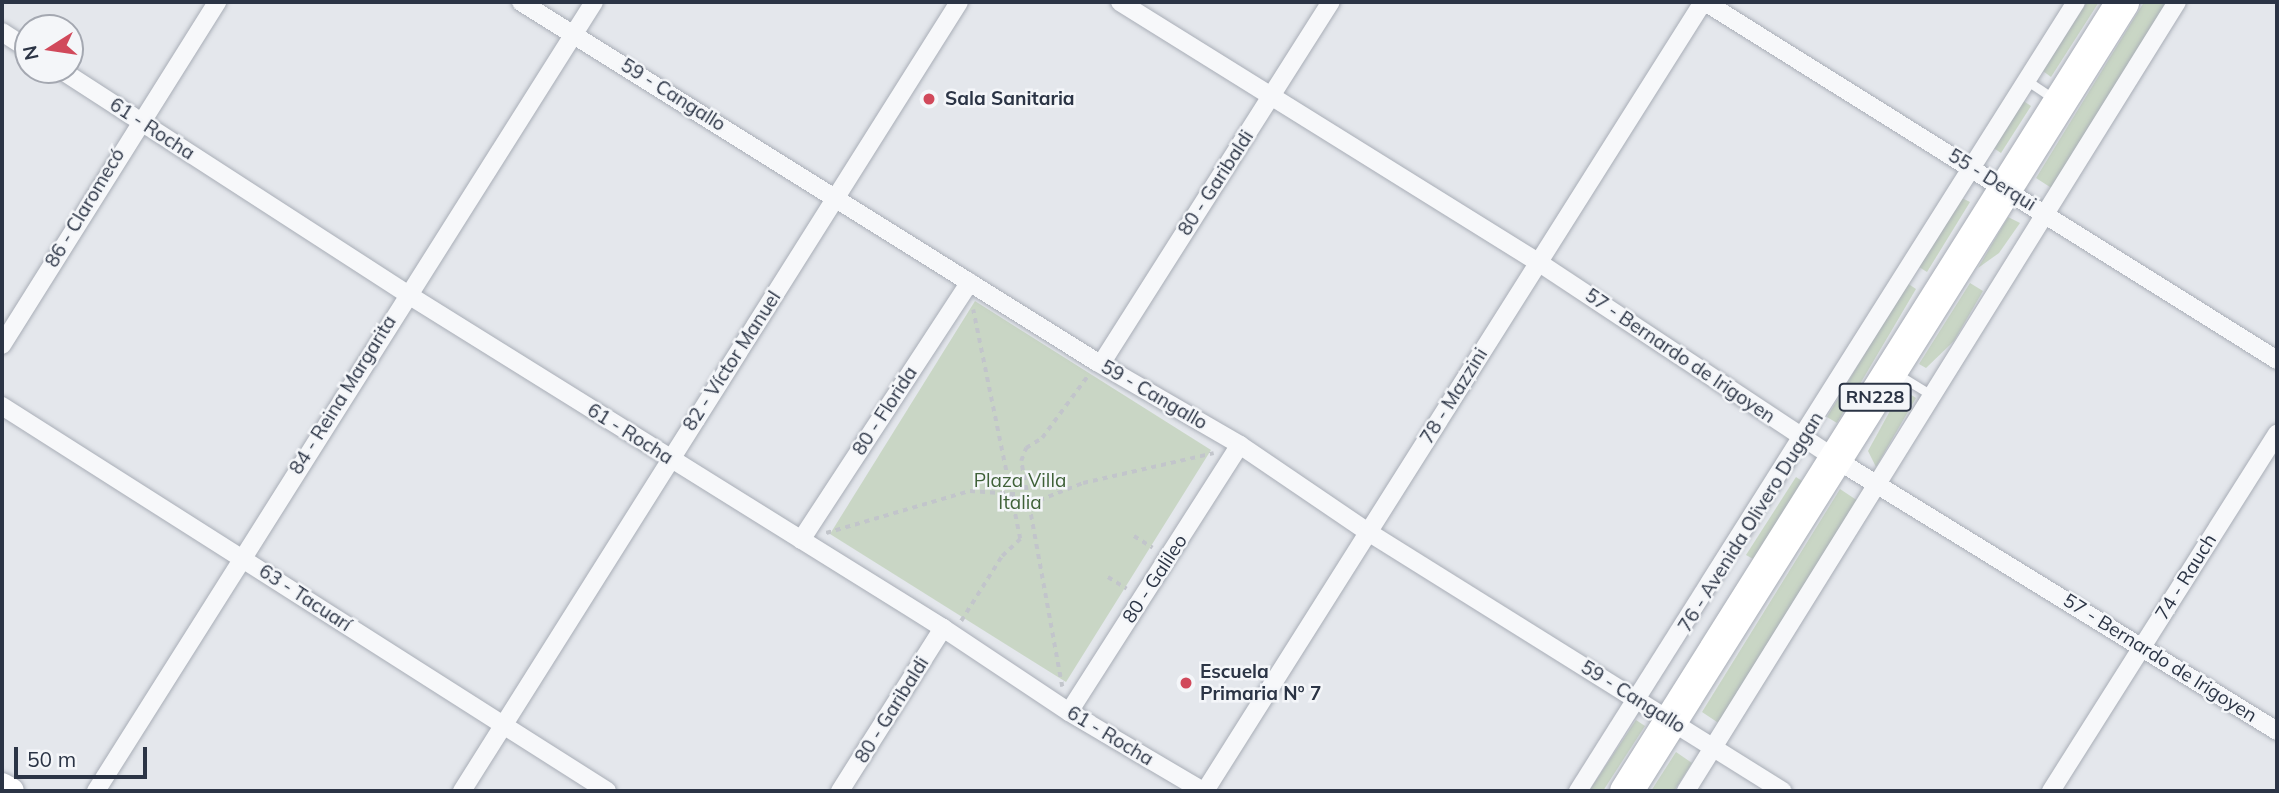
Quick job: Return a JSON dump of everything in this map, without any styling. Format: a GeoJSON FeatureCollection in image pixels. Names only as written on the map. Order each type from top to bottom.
{"type":"FeatureCollection","features":[{"type":"Feature","properties":{"kind":"highway","name":"76 - Avenida Olivero Duggan"},"geometry":{"type":"LineString","coordinates":[[1626,791],[1837,460],[2003,188],[2122,2]]}},
{"type":"Feature","properties":{"kind":"main road"},"geometry":{"type":"LineString","coordinates":[[2,786],[11,791]]}},
{"type":"Feature","properties":{"kind":"street","name":"86 - Claromecó"},"geometry":{"type":"LineString","coordinates":[[2,345],[139,120],[217,2]]}},
{"type":"Feature","properties":{"kind":"street","name":"59 - Cangallo"},"geometry":{"type":"LineString","coordinates":[[522,2],[839,197],[969,284],[1240,445],[1368,532],[1638,700],[1672,718],[1714,749],[1783,791]]}},
{"type":"Feature","properties":{"kind":"street","name":"84 - Reina Margarita"},"geometry":{"type":"LineString","coordinates":[[96,791],[407,294],[594,2]]}},
{"type":"Feature","properties":{"kind":"street","name":"82 - Víctor Manuel"},"geometry":{"type":"LineString","coordinates":[[462,791],[669,458],[839,197],[959,2]]}},
{"type":"Feature","properties":{"kind":"street","name":"57 - Bernardo de Irigoyen"},"geometry":{"type":"LineString","coordinates":[[1120,2],[1538,262],[1837,460],[2277,731]]}},
{"type":"Feature","properties":{"kind":"street","name":"80 - Garibaldi"},"geometry":{"type":"LineString","coordinates":[[1099,363],[1331,2]]}},
{"type":"Feature","properties":{"kind":"street","name":"55 - Derqui"},"geometry":{"type":"LineString","coordinates":[[1704,2],[1971,166],[2277,360]]}},
{"type":"Feature","properties":{"kind":"street","name":"78 - Mazzini"},"geometry":{"type":"LineString","coordinates":[[1204,791],[1704,2]]}},
{"type":"Feature","properties":{"kind":"street","name":"76 - Avenida Olivero Duggan"},"geometry":{"type":"LineString","coordinates":[[1578,791],[1804,439],[1971,166],[2076,2]]}},
{"type":"Feature","properties":{"kind":"street"},"geometry":{"type":"LineString","coordinates":[[1686,791],[1935,397],[2176,2]]}},
{"type":"Feature","properties":{"kind":"street","name":"61 - Rocha"},"geometry":{"type":"LineString","coordinates":[[83,84],[407,294],[948,631],[1069,712],[1204,791]]}},
{"type":"Feature","properties":{"kind":"street","name":"80 - Florida"},"geometry":{"type":"LineString","coordinates":[[801,540],[969,284]]}},
{"type":"Feature","properties":{"kind":"street","name":"63 - Tacuarí"},"geometry":{"type":"LineString","coordinates":[[2,406],[242,556],[502,727],[607,791]]}},
{"type":"Feature","properties":{"kind":"street","name":"74 - Rauch"},"geometry":{"type":"LineString","coordinates":[[2051,791],[2277,434]]}},
{"type":"Feature","properties":{"kind":"street","name":"80 - Galileo"},"geometry":{"type":"LineString","coordinates":[[1069,712],[1240,445]]}},
{"type":"Feature","properties":{"kind":"street","name":"80 - Garibaldi"},"geometry":{"type":"LineString","coordinates":[[840,791],[948,631]]}},
{"type":"Feature","properties":{"kind":"lane"},"geometry":{"type":"LineString","coordinates":[[2026,80],[2058,102]]}},
{"type":"Feature","properties":{"kind":"lane"},"geometry":{"type":"LineString","coordinates":[[1891,370],[1935,397]]}},
{"type":"Feature","properties":{"kind":"path"},"geometry":{"type":"LineString","coordinates":[[948,631],[1002,556],[1020,539],[969,284]]}},
{"type":"Feature","properties":{"kind":"path"},"geometry":{"type":"LineString","coordinates":[[1069,712],[1048,625],[1023,452],[1042,438],[1099,363]]}},
{"type":"Feature","properties":{"kind":"path"},"geometry":{"type":"LineString","coordinates":[[1030,504],[1083,483],[1240,445]]}},
{"type":"Feature","properties":{"kind":"path"},"geometry":{"type":"LineString","coordinates":[[801,540],[970,491],[1028,495]]}},
{"type":"Feature","properties":{"kind":"path"},"geometry":{"type":"LineString","coordinates":[[1134,536],[1168,558]]}},
{"type":"Feature","properties":{"kind":"path"},"geometry":{"type":"LineString","coordinates":[[1108,577],[1142,598]]}},
{"type":"Feature","properties":{"kind":"green space"},"geometry":{"type":"Polygon","coordinates":[[[2087,2],[2099,2],[2051,77],[2043,71],[2087,2]]]}},
{"type":"Feature","properties":{"kind":"green space"},"geometry":{"type":"Polygon","coordinates":[[[2144,2],[2168,2],[2053,189],[2036,178],[2144,2]]]}},
{"type":"Feature","properties":{"kind":"green space"},"geometry":{"type":"Polygon","coordinates":[[[2022,100],[2031,106],[2001,153],[1992,147],[2022,100]]]}},
{"type":"Feature","properties":{"kind":"green space"},"geometry":{"type":"Polygon","coordinates":[[[1962,198],[1970,202],[1927,272],[1919,267],[1962,198]]]}},
{"type":"Feature","properties":{"kind":"green space"},"geometry":{"type":"Polygon","coordinates":[[[2008,217],[2020,223],[1999,253],[1978,268],[2008,217]]]}},
{"type":"Feature","properties":{"kind":"green space"},"geometry":{"type":"Polygon","coordinates":[[[1907,283],[1916,289],[1837,423],[1827,417],[1907,283]]]}},
{"type":"Feature","properties":{"kind":"green space"},"geometry":{"type":"Polygon","coordinates":[[[1970,283],[1983,291],[1954,341],[1926,368],[1919,364],[1970,283]]]}},
{"type":"Feature","properties":{"kind":"green space","name":"Plaza Villa Italia"},"geometry":{"type":"Polygon","coordinates":[[[975,301],[1211,450],[1066,682],[830,534],[975,301]]]}},
{"type":"Feature","properties":{"kind":"green space"},"geometry":{"type":"Polygon","coordinates":[[[1902,389],[1916,398],[1876,467],[1868,451],[1902,389]]]}},
{"type":"Feature","properties":{"kind":"green space"},"geometry":{"type":"Polygon","coordinates":[[[1796,477],[1802,481],[1753,559],[1746,555],[1796,477]]]}},
{"type":"Feature","properties":{"kind":"green space"},"geometry":{"type":"Polygon","coordinates":[[[1840,489],[1858,501],[1720,724],[1702,712],[1840,489]]]}},
{"type":"Feature","properties":{"kind":"green space"},"geometry":{"type":"Polygon","coordinates":[[[1636,720],[1645,726],[1603,791],[1589,791],[1636,720]]]}},
{"type":"Feature","properties":{"kind":"green space"},"geometry":{"type":"Polygon","coordinates":[[[1676,752],[1692,763],[1674,791],[1651,791],[1676,752]]]}},
{"type":"Feature","properties":{"kind":"place","name":"Sala Sanitaria"},"geometry":{"type":"Point","coordinates":[929,99]}},
{"type":"Feature","properties":{"kind":"place","name":"Escuela Primaria N° 7"},"geometry":{"type":"Point","coordinates":[1186,683]}}]}
